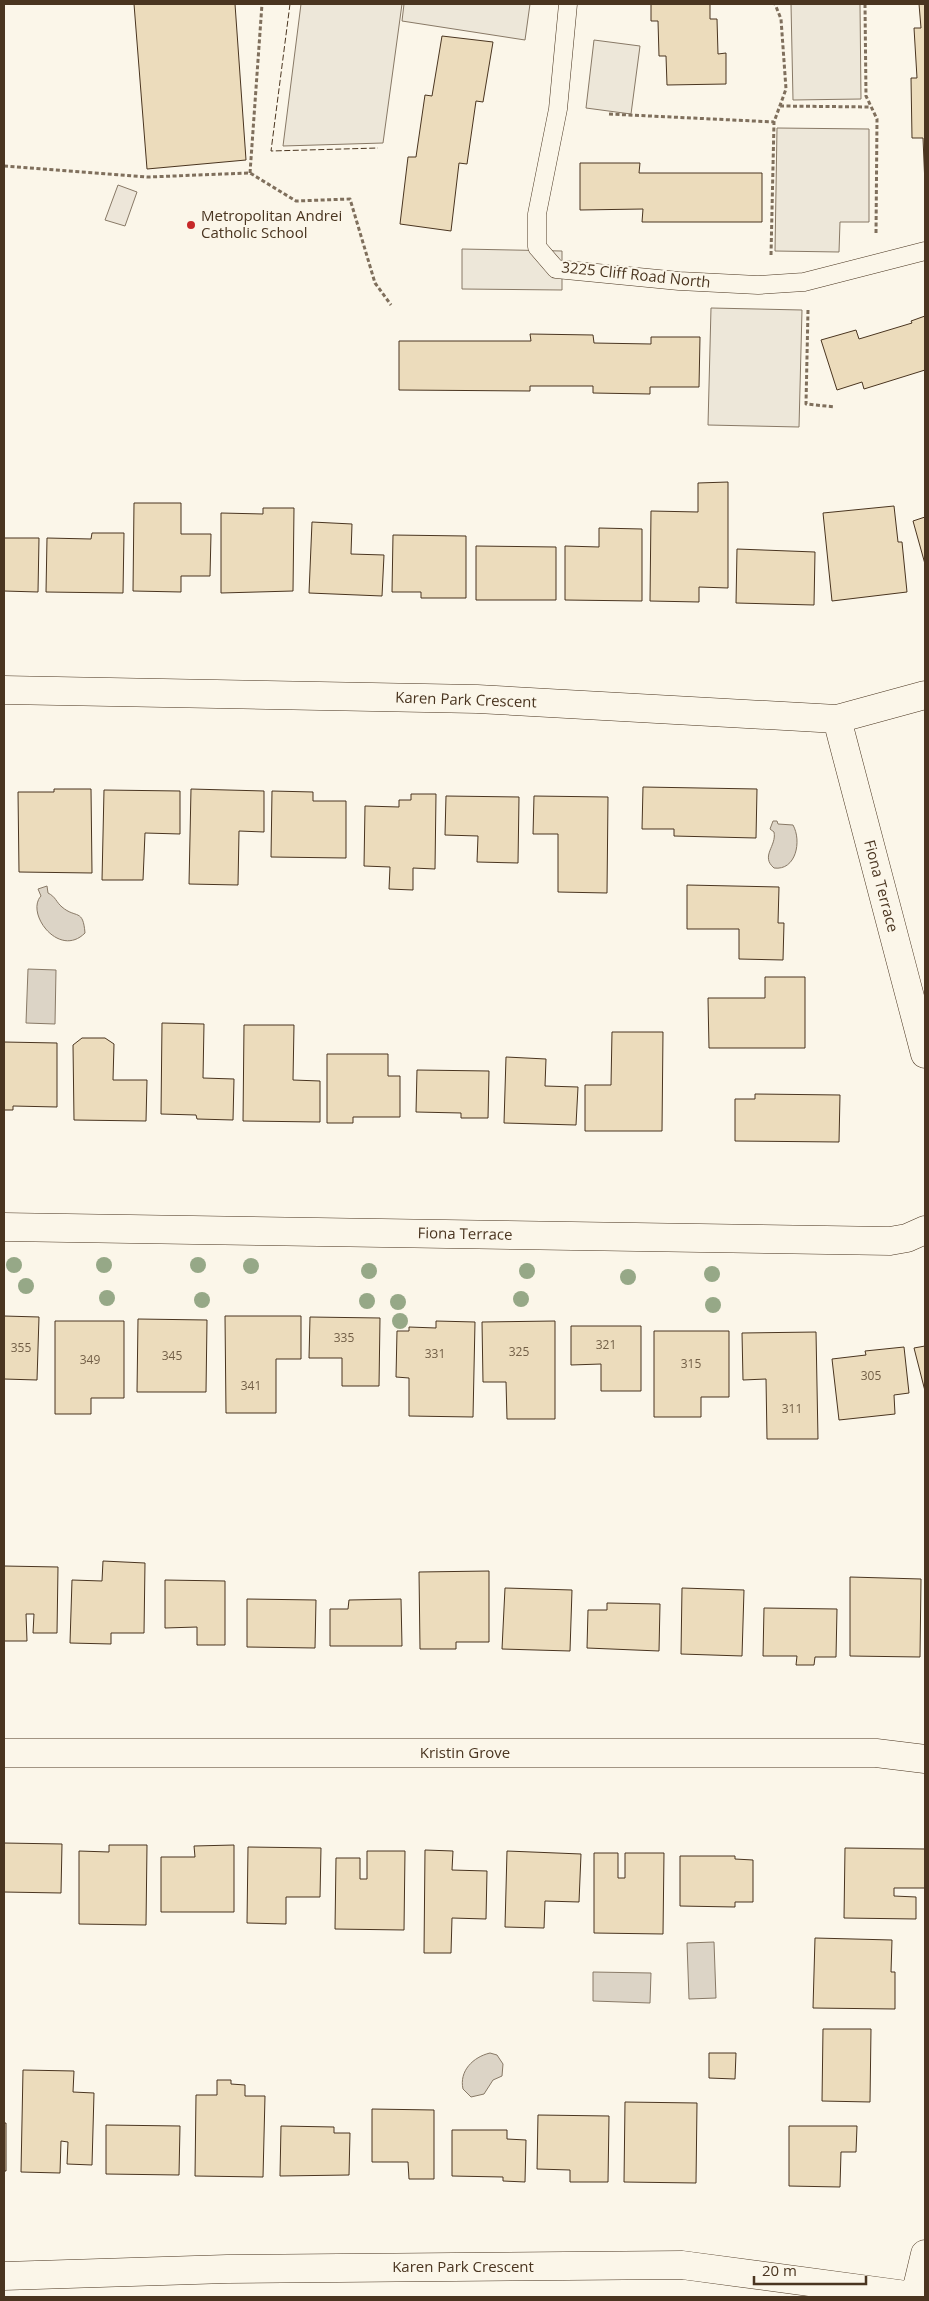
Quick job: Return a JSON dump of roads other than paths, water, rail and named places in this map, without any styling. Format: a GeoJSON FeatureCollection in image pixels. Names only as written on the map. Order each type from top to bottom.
{"type":"FeatureCollection","features":[{"type":"Feature","properties":{"kind":"street","name":"Karen Park Crescent"},"geometry":{"type":"LineString","coordinates":[[4,690],[476,699],[837,719],[925,695]]}},
{"type":"Feature","properties":{"kind":"street","name":"Fiona Terrace"},"geometry":{"type":"LineString","coordinates":[[837,719],[925,1054]]}},
{"type":"Feature","properties":{"kind":"street","name":"Fiona Terrace"},"geometry":{"type":"LineString","coordinates":[[4,1227],[890,1241],[907,1238],[925,1230]]}},
{"type":"Feature","properties":{"kind":"street","name":"Kristin Grove"},"geometry":{"type":"LineString","coordinates":[[4,1753],[876,1753],[925,1759]]}},
{"type":"Feature","properties":{"kind":"street"},"geometry":{"type":"LineString","coordinates":[[918,2296],[925,2254]]}},
{"type":"Feature","properties":{"kind":"street","name":"Karen Park Crescent"},"geometry":{"type":"LineString","coordinates":[[4,2276],[227,2268],[682,2265],[918,2296]]}},
{"type":"Feature","properties":{"kind":"lane","name":"3225 Cliff Road North"},"geometry":{"type":"LineString","coordinates":[[568,4],[558,109],[537,214],[537,247],[556,270],[758,286],[804,282],[925,252]]}},
{"type":"Feature","properties":{"kind":"place","name":"Metropolitan Andrei Catholic School"},"geometry":{"type":"Point","coordinates":[191,225]}}]}
